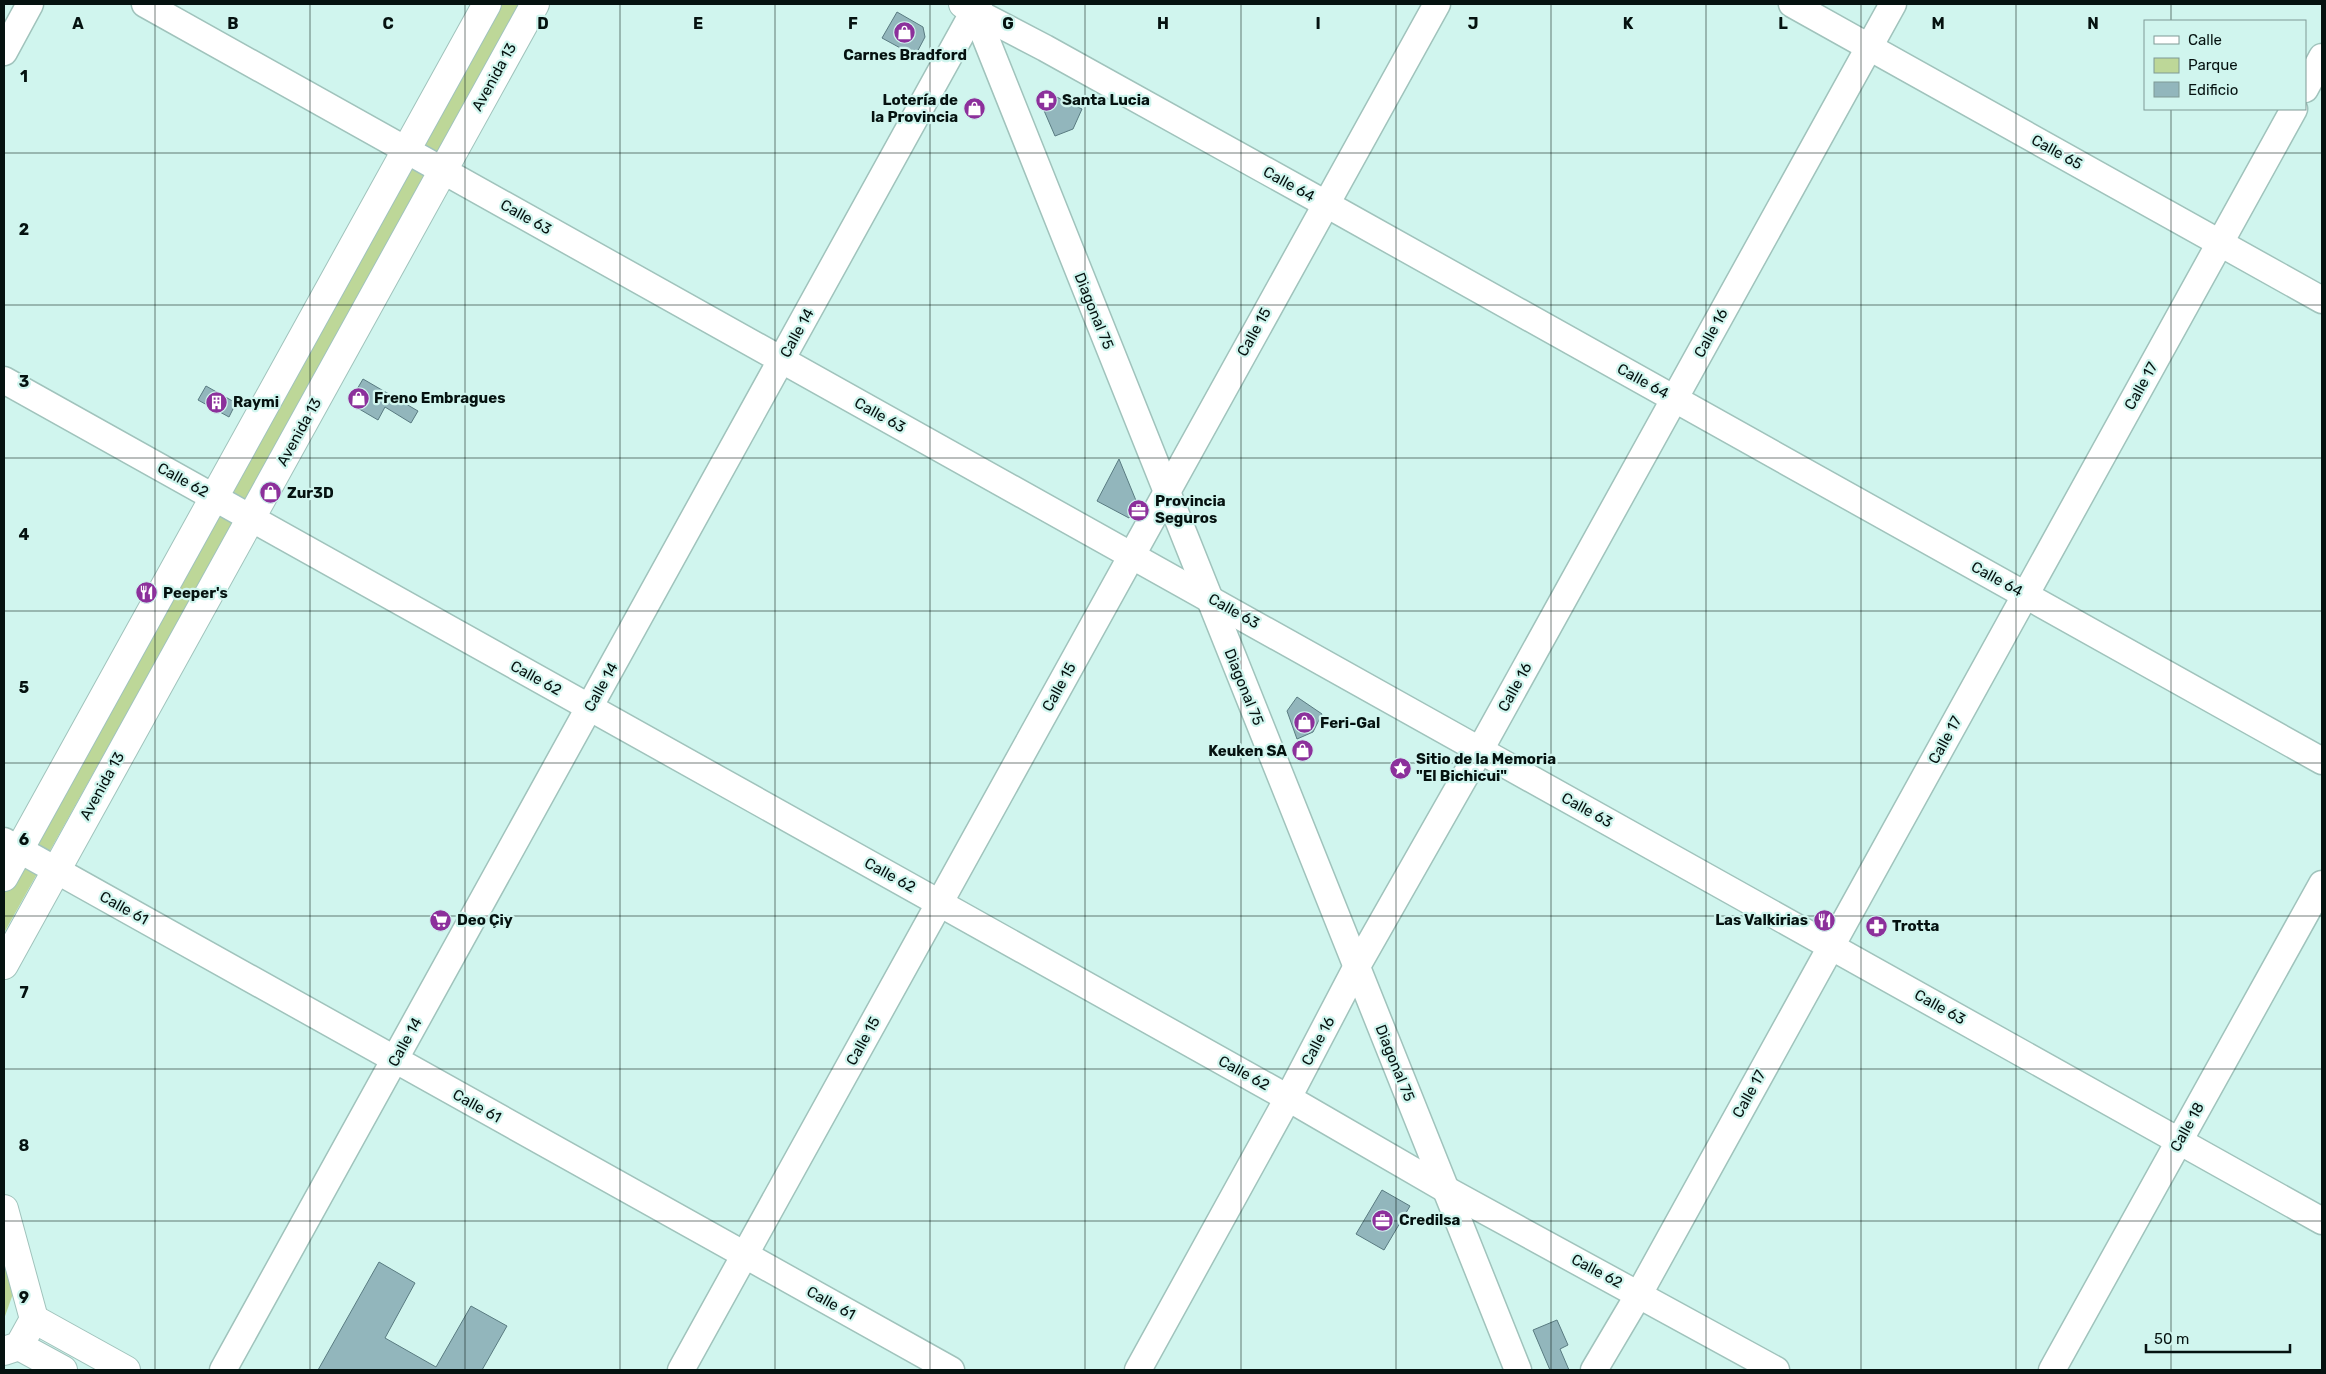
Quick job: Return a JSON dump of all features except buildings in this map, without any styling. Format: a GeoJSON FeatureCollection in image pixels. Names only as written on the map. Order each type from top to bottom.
{"type":"FeatureCollection","features":[{"type":"Feature","properties":{"kind":"main road"},"geometry":{"type":"LineString","coordinates":[[4,877],[11,846],[214,497],[487,4]]}},
{"type":"Feature","properties":{"kind":"main road","name":"Avenida 13"},"geometry":{"type":"LineString","coordinates":[[4,965],[535,4]]}},
{"type":"Feature","properties":{"kind":"main road"},"geometry":{"type":"LineString","coordinates":[[4,1209],[34,1319],[126,1370]]}},
{"type":"Feature","properties":{"kind":"main road"},"geometry":{"type":"LineString","coordinates":[[34,1319],[12,1349],[62,1370]]}},
{"type":"Feature","properties":{"kind":"street"},"geometry":{"type":"LineString","coordinates":[[4,52],[30,4]]}},
{"type":"Feature","properties":{"kind":"street","name":"Calle 63"},"geometry":{"type":"LineString","coordinates":[[144,4],[1132,556],[1208,596],[2322,1221]]}},
{"type":"Feature","properties":{"kind":"street","name":"Calle 15"},"geometry":{"type":"LineString","coordinates":[[681,1370],[1132,556],[1166,490],[1437,4]]}},
{"type":"Feature","properties":{"kind":"street","name":"Calle 65"},"geometry":{"type":"LineString","coordinates":[[1792,4],[2322,300]]}},
{"type":"Feature","properties":{"kind":"street","name":"Calle 16"},"geometry":{"type":"LineString","coordinates":[[1138,1370],[1288,1098],[1356,968],[1480,750],[1893,4]]}},
{"type":"Feature","properties":{"kind":"street","name":"Calle 64"},"geometry":{"type":"LineString","coordinates":[[972,6],[2322,761]]}},
{"type":"Feature","properties":{"kind":"street","name":"Calle 14"},"geometry":{"type":"LineString","coordinates":[[223,1370],[782,360],[972,6]]}},
{"type":"Feature","properties":{"kind":"street","name":"Diagonal 75"},"geometry":{"type":"LineString","coordinates":[[972,6],[1518,1370]]}},
{"type":"Feature","properties":{"kind":"street"},"geometry":{"type":"LineString","coordinates":[[2306,87],[2322,57]]}},
{"type":"Feature","properties":{"kind":"street","name":"Calle 17"},"geometry":{"type":"LineString","coordinates":[[1594,1370],[1639,1294],[2293,110]]}},
{"type":"Feature","properties":{"kind":"street","name":"Calle 62"},"geometry":{"type":"LineString","coordinates":[[4,380],[1288,1098],[1445,1189],[1776,1370]]}},
{"type":"Feature","properties":{"kind":"street","name":"Calle 61"},"geometry":{"type":"LineString","coordinates":[[11,846],[951,1370]]}},
{"type":"Feature","properties":{"kind":"street","name":"Calle 18"},"geometry":{"type":"LineString","coordinates":[[2052,1370],[2322,884]]}},
{"type":"Feature","properties":{"kind":"green space"},"geometry":{"type":"Polygon","coordinates":[[[498,4],[523,4],[4,933],[4,888],[498,4]]]}},
{"type":"Feature","properties":{"kind":"green space"},"geometry":{"type":"Polygon","coordinates":[[[4,1258],[14,1291],[4,1319],[4,1258]]]}},
{"type":"Feature","properties":{"kind":"place","name":"Carnes Bradford"},"geometry":{"type":"Point","coordinates":[905,32]}},
{"type":"Feature","properties":{"kind":"place","name":"Santa Lucia"},"geometry":{"type":"Point","coordinates":[1046,100]}},
{"type":"Feature","properties":{"kind":"place","name":"Lotería de la Provincia"},"geometry":{"type":"Point","coordinates":[974,109]}},
{"type":"Feature","properties":{"kind":"place","name":"Freno Embragues"},"geometry":{"type":"Point","coordinates":[358,398]}},
{"type":"Feature","properties":{"kind":"place","name":"Raymi"},"geometry":{"type":"Point","coordinates":[217,402]}},
{"type":"Feature","properties":{"kind":"place","name":"Zur3D"},"geometry":{"type":"Point","coordinates":[271,493]}},
{"type":"Feature","properties":{"kind":"place","name":"Provincia Seguros"},"geometry":{"type":"Point","coordinates":[1139,510]}},
{"type":"Feature","properties":{"kind":"place","name":"Peeper's"},"geometry":{"type":"Point","coordinates":[147,593]}},
{"type":"Feature","properties":{"kind":"place","name":"Feri-Gal"},"geometry":{"type":"Point","coordinates":[1304,723]}},
{"type":"Feature","properties":{"kind":"place","name":"Keuken SA"},"geometry":{"type":"Point","coordinates":[1303,751]}},
{"type":"Feature","properties":{"kind":"place","name":"Sitio de la Memoria \"El Bichicui\""},"geometry":{"type":"Point","coordinates":[1400,768]}},
{"type":"Feature","properties":{"kind":"place","name":"Deo Çiy"},"geometry":{"type":"Point","coordinates":[441,920]}},
{"type":"Feature","properties":{"kind":"place","name":"Las Valkirias"},"geometry":{"type":"Point","coordinates":[1824,920]}},
{"type":"Feature","properties":{"kind":"place","name":"Trotta"},"geometry":{"type":"Point","coordinates":[1876,926]}},
{"type":"Feature","properties":{"kind":"place","name":"Credilsa"},"geometry":{"type":"Point","coordinates":[1383,1220]}}]}
